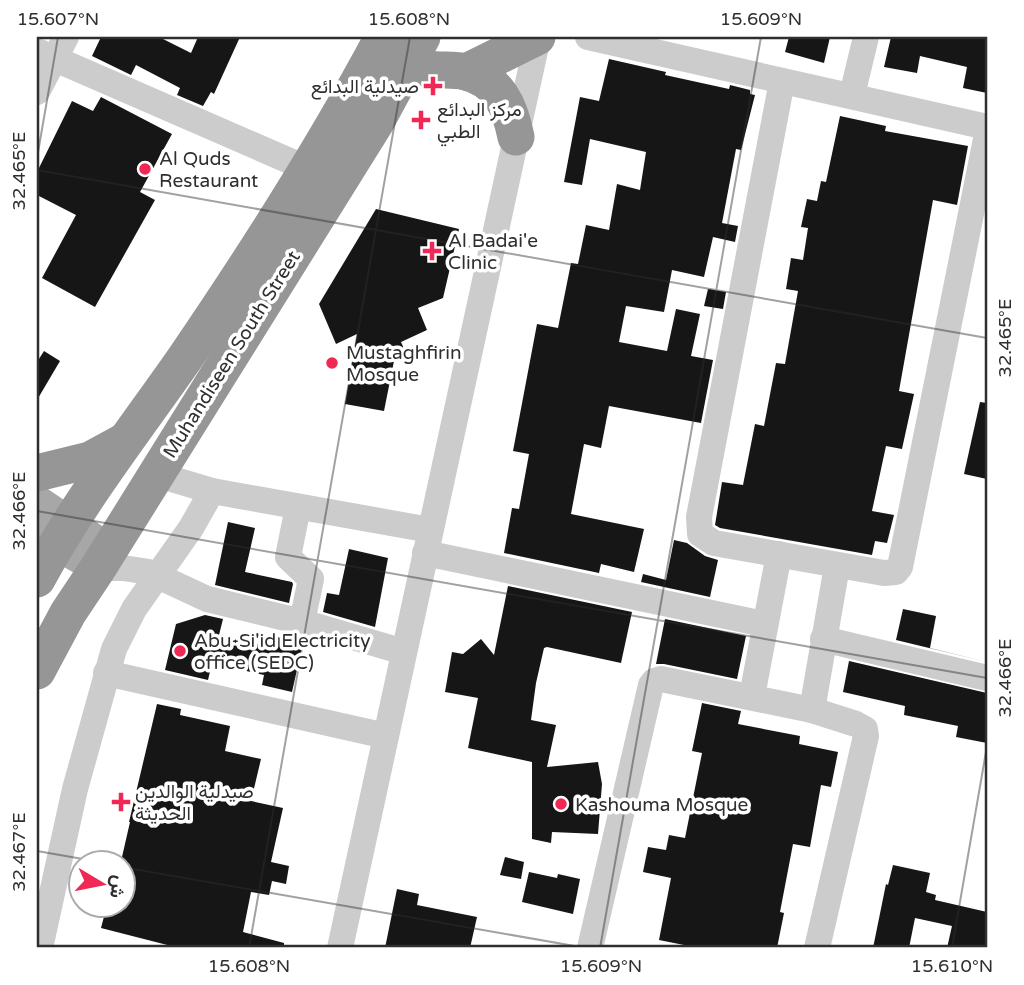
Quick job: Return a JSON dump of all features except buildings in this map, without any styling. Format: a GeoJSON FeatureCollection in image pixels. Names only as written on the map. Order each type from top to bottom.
{"type":"FeatureCollection","features":[{"type":"Feature","properties":{"kind":"highway"},"geometry":{"type":"LineString","coordinates":[[466,72],[537,37]]}},
{"type":"Feature","properties":{"kind":"highway"},"geometry":{"type":"LineString","coordinates":[[398,46],[429,69],[466,72],[480,77],[497,89],[510,112],[516,137]]}},
{"type":"Feature","properties":{"kind":"highway","name":"Muhandiseen South Street"},"geometry":{"type":"LineString","coordinates":[[37,579],[54,533],[126,441],[262,244],[345,110],[398,46]]}},
{"type":"Feature","properties":{"kind":"highway","name":"Muhandiseen South Street"},"geometry":{"type":"LineString","coordinates":[[37,671],[68,613],[110,562],[155,474],[376,122],[398,46]]}},
{"type":"Feature","properties":{"kind":"highway"},"geometry":{"type":"LineString","coordinates":[[37,473],[90,460],[126,441]]}},
{"type":"Feature","properties":{"kind":"main road"},"geometry":{"type":"LineString","coordinates":[[37,501],[54,533],[110,562]]}},
{"type":"Feature","properties":{"kind":"street"},"geometry":{"type":"LineString","coordinates":[[340,948],[537,37]]}},
{"type":"Feature","properties":{"kind":"street"},"geometry":{"type":"LineString","coordinates":[[588,37],[987,127]]}},
{"type":"Feature","properties":{"kind":"street"},"geometry":{"type":"LineString","coordinates":[[852,95],[866,37]]}},
{"type":"Feature","properties":{"kind":"street"},"geometry":{"type":"LineString","coordinates":[[37,92],[53,49],[308,169]]}},
{"type":"Feature","properties":{"kind":"street"},"geometry":{"type":"LineString","coordinates":[[782,81],[699,524],[700,534],[714,543],[837,566],[896,572],[902,563],[987,134]]}},
{"type":"Feature","properties":{"kind":"street"},"geometry":{"type":"LineString","coordinates":[[155,474],[212,491],[298,507],[427,542],[764,624]]}},
{"type":"Feature","properties":{"kind":"street"},"geometry":{"type":"LineString","coordinates":[[40,948],[75,789],[114,649],[129,620],[191,528],[212,491]]}},
{"type":"Feature","properties":{"kind":"street"},"geometry":{"type":"LineString","coordinates":[[298,507],[288,557],[311,579],[302,622]]}},
{"type":"Feature","properties":{"kind":"street"},"geometry":{"type":"LineString","coordinates":[[752,696],[779,554]]}},
{"type":"Feature","properties":{"kind":"street"},"geometry":{"type":"LineString","coordinates":[[110,562],[157,575],[207,599],[302,622],[404,652]]}},
{"type":"Feature","properties":{"kind":"street"},"geometry":{"type":"LineString","coordinates":[[812,710],[837,566]]}},
{"type":"Feature","properties":{"kind":"street"},"geometry":{"type":"LineString","coordinates":[[823,639],[987,678]]}},
{"type":"Feature","properties":{"kind":"street"},"geometry":{"type":"LineString","coordinates":[[106,673],[386,736]]}},
{"type":"Feature","properties":{"kind":"street"},"geometry":{"type":"LineString","coordinates":[[590,948],[651,685],[661,678],[812,710],[862,726],[866,732],[817,948]]}},
{"type":"Feature","properties":{"kind":"place","name":"صيدلية البدائع"},"geometry":{"type":"Point","coordinates":[433,86]}},
{"type":"Feature","properties":{"kind":"place","name":"مركز البدائع الطبي"},"geometry":{"type":"Point","coordinates":[421,120]}},
{"type":"Feature","properties":{"kind":"place","name":"Al Quds Restaurant"},"geometry":{"type":"Point","coordinates":[145,169]}},
{"type":"Feature","properties":{"kind":"place","name":"Al Badai'e Clinic"},"geometry":{"type":"Point","coordinates":[432,251]}},
{"type":"Feature","properties":{"kind":"place","name":"Mustaghfirin Mosque"},"geometry":{"type":"Point","coordinates":[332,363]}},
{"type":"Feature","properties":{"kind":"place","name":"Abu-Si'id Electricity office (SEDC)"},"geometry":{"type":"Point","coordinates":[180,651]}},
{"type":"Feature","properties":{"kind":"place","name":"صيدلية الوالدين الحديثة"},"geometry":{"type":"Point","coordinates":[121,802]}},
{"type":"Feature","properties":{"kind":"place","name":"Kashouma Mosque"},"geometry":{"type":"Point","coordinates":[561,804]}}]}
